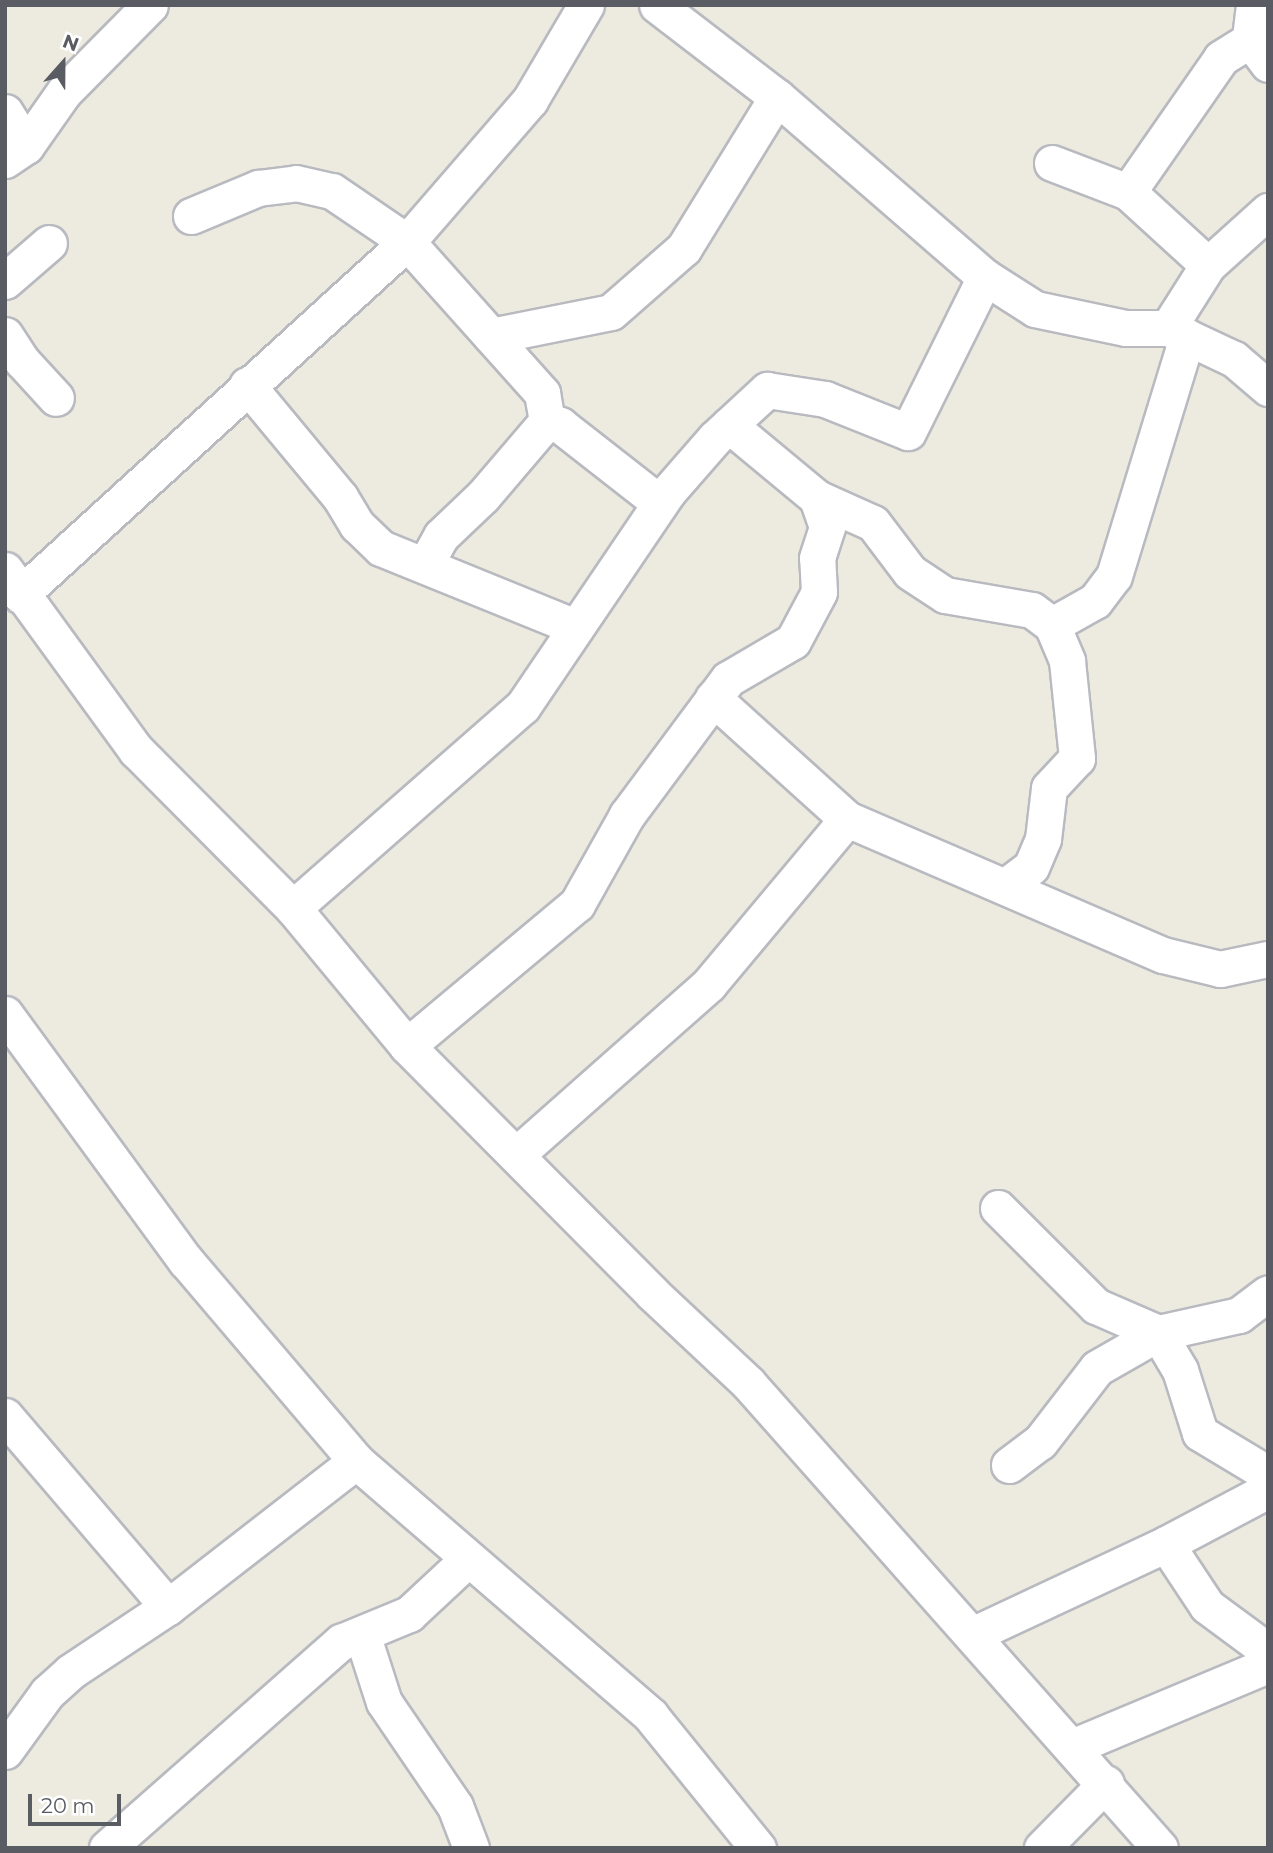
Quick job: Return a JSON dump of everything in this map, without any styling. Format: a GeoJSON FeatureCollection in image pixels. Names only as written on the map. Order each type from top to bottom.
{"type":"FeatureCollection","features":[{"type":"Feature","properties":{"kind":"street"},"geometry":{"type":"LineString","coordinates":[[15,153],[64,92],[150,5]]}},
{"type":"Feature","properties":{"kind":"street"},"geometry":{"type":"LineString","coordinates":[[586,5],[530,100],[407,242],[247,385],[12,582],[136,750],[293,908],[407,1046],[748,1383],[974,1634],[1160,1848]]}},
{"type":"Feature","properties":{"kind":"street"},"geometry":{"type":"LineString","coordinates":[[657,5],[777,97],[985,277],[1035,309],[1126,328],[1178,333],[1234,359],[1268,388]]}},
{"type":"Feature","properties":{"kind":"street"},"geometry":{"type":"LineString","coordinates":[[1128,192],[1221,58],[1259,52],[1254,5]]}},
{"type":"Feature","properties":{"kind":"street"},"geometry":{"type":"LineString","coordinates":[[491,336],[611,312],[684,248],[777,97]]}},
{"type":"Feature","properties":{"kind":"street"},"geometry":{"type":"LineString","coordinates":[[5,112],[15,153]]}},
{"type":"Feature","properties":{"kind":"street"},"geometry":{"type":"LineString","coordinates":[[1052,163],[1128,192],[1208,265]]}},
{"type":"Feature","properties":{"kind":"street"},"geometry":{"type":"LineString","coordinates":[[191,216],[258,188],[296,183],[332,191],[407,242],[542,393],[547,421]]}},
{"type":"Feature","properties":{"kind":"street"},"geometry":{"type":"LineString","coordinates":[[1052,625],[1095,601],[1114,576],[1178,333],[1208,265],[1268,211]]}},
{"type":"Feature","properties":{"kind":"street"},"geometry":{"type":"LineString","coordinates":[[5,281],[48,243]]}},
{"type":"Feature","properties":{"kind":"street"},"geometry":{"type":"LineString","coordinates":[[293,908],[523,706],[660,503],[729,425],[767,390],[825,399],[908,432],[985,277]]}},
{"type":"Feature","properties":{"kind":"street"},"geometry":{"type":"LineString","coordinates":[[5,335],[22,361],[57,398]]}},
{"type":"Feature","properties":{"kind":"street"},"geometry":{"type":"LineString","coordinates":[[247,385],[340,497],[357,525],[381,548],[576,627]]}},
{"type":"Feature","properties":{"kind":"street"},"geometry":{"type":"LineString","coordinates":[[547,421],[560,425],[660,503]]}},
{"type":"Feature","properties":{"kind":"street"},"geometry":{"type":"LineString","coordinates":[[425,565],[441,536],[483,496],[547,421]]}},
{"type":"Feature","properties":{"kind":"street"},"geometry":{"type":"LineString","coordinates":[[729,425],[817,498],[873,523],[910,572],[945,595],[1032,610],[1052,625],[1067,661],[1077,758],[1049,788],[1043,839],[1031,867],[1006,886]]}},
{"type":"Feature","properties":{"kind":"street"},"geometry":{"type":"LineString","coordinates":[[407,1046],[577,904],[627,815],[728,679],[793,640],[819,592],[817,558],[827,527],[817,498]]}},
{"type":"Feature","properties":{"kind":"street"},"geometry":{"type":"LineString","coordinates":[[713,698],[846,819],[1006,886],[1078,922],[1163,955],[1220,969],[1268,959]]}},
{"type":"Feature","properties":{"kind":"street"},"geometry":{"type":"LineString","coordinates":[[516,1155],[709,984],[846,819]]}},
{"type":"Feature","properties":{"kind":"street"},"geometry":{"type":"LineString","coordinates":[[5,1014],[186,1261],[356,1461],[651,1716],[758,1848]]}},
{"type":"Feature","properties":{"kind":"street"},"geometry":{"type":"LineString","coordinates":[[998,1208],[1096,1306],[1158,1333],[1180,1370],[1200,1433],[1209,1443],[1238,1452],[1268,1474]]}},
{"type":"Feature","properties":{"kind":"street"},"geometry":{"type":"LineString","coordinates":[[1009,1465],[1040,1442],[1097,1368],[1158,1333],[1239,1315],[1268,1293]]}},
{"type":"Feature","properties":{"kind":"street"},"geometry":{"type":"LineString","coordinates":[[1180,1370],[1194,1324]]}},
{"type":"Feature","properties":{"kind":"street"},"geometry":{"type":"LineString","coordinates":[[5,1416],[168,1607]]}},
{"type":"Feature","properties":{"kind":"street"},"geometry":{"type":"LineString","coordinates":[[5,1751],[55,1686],[168,1607],[356,1461]]}},
{"type":"Feature","properties":{"kind":"street"},"geometry":{"type":"LineString","coordinates":[[974,1634],[1166,1544],[1268,1490]]}},
{"type":"Feature","properties":{"kind":"street"},"geometry":{"type":"LineString","coordinates":[[1166,1544],[1207,1606],[1268,1651]]}},
{"type":"Feature","properties":{"kind":"street"},"geometry":{"type":"LineString","coordinates":[[107,1848],[286,1686],[341,1642],[409,1614],[468,1559]]}},
{"type":"Feature","properties":{"kind":"street"},"geometry":{"type":"LineString","coordinates":[[362,1634],[384,1702],[455,1806],[471,1848]]}},
{"type":"Feature","properties":{"kind":"street"},"geometry":{"type":"LineString","coordinates":[[1072,1747],[1268,1665]]}},
{"type":"Feature","properties":{"kind":"street"},"geometry":{"type":"LineString","coordinates":[[1042,1848],[1106,1783]]}}]}
